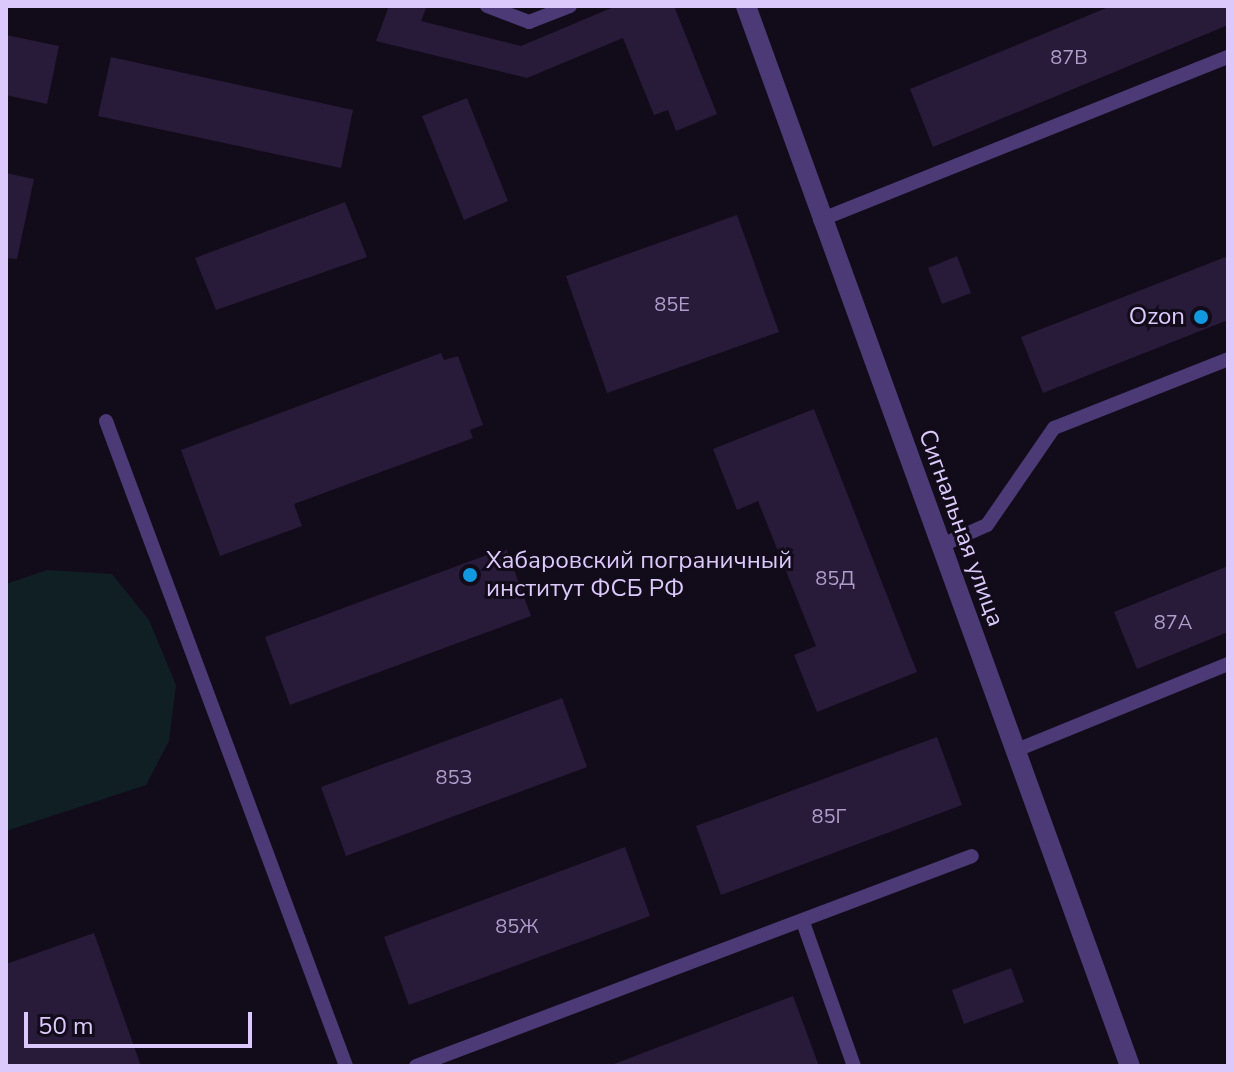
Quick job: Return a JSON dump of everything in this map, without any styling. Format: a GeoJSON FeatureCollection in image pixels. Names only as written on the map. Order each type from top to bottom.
{"type":"FeatureCollection","features":[{"type":"Feature","properties":{"kind":"street","name":"Сигнальная улица"},"geometry":{"type":"LineString","coordinates":[[746,6],[820,220],[1130,1066]]}},
{"type":"Feature","properties":{"kind":"lane"},"geometry":{"type":"LineString","coordinates":[[487,6],[529,22],[570,6]]}},
{"type":"Feature","properties":{"kind":"lane"},"geometry":{"type":"LineString","coordinates":[[820,220],[1228,57]]}},
{"type":"Feature","properties":{"kind":"lane"},"geometry":{"type":"LineString","coordinates":[[940,546],[987,525],[1054,428],[1228,359]]}},
{"type":"Feature","properties":{"kind":"lane"},"geometry":{"type":"LineString","coordinates":[[106,421],[346,1066]]}},
{"type":"Feature","properties":{"kind":"lane"},"geometry":{"type":"LineString","coordinates":[[1014,751],[1228,664]]}},
{"type":"Feature","properties":{"kind":"lane"},"geometry":{"type":"LineString","coordinates":[[416,1066],[804,925],[972,856]]}},
{"type":"Feature","properties":{"kind":"lane"},"geometry":{"type":"LineString","coordinates":[[804,925],[854,1066]]}},
{"type":"Feature","properties":{"kind":"shaded area"},"geometry":{"type":"Polygon","coordinates":[[[47,570],[112,574],[149,620],[176,685],[169,741],[146,785],[6,831],[6,584],[47,570]]]}},
{"type":"Feature","properties":{"kind":"building"},"geometry":{"type":"Polygon","coordinates":[[[389,6],[427,6],[421,21],[521,46],[616,6],[674,6],[717,114],[676,131],[668,110],[654,115],[623,38],[527,78],[376,41],[389,6]]]}},
{"type":"Feature","properties":{"kind":"building"},"geometry":{"type":"Polygon","coordinates":[[[1111,6],[1228,6],[1228,25],[933,147],[910,89],[1111,6]]]}},
{"type":"Feature","properties":{"kind":"building"},"geometry":{"type":"Polygon","coordinates":[[[6,35],[59,46],[47,104],[6,95],[6,35]]]}},
{"type":"Feature","properties":{"kind":"building"},"geometry":{"type":"Polygon","coordinates":[[[111,57],[353,110],[341,168],[98,116],[111,57]]]}},
{"type":"Feature","properties":{"kind":"building"},"geometry":{"type":"Polygon","coordinates":[[[467,98],[508,201],[464,220],[422,116],[467,98]]]}},
{"type":"Feature","properties":{"kind":"building"},"geometry":{"type":"Polygon","coordinates":[[[6,173],[34,179],[17,259],[6,258],[6,173]]]}},
{"type":"Feature","properties":{"kind":"building"},"geometry":{"type":"Polygon","coordinates":[[[345,202],[367,257],[216,310],[195,258],[345,202]]]}},
{"type":"Feature","properties":{"kind":"building"},"geometry":{"type":"Polygon","coordinates":[[[737,215],[779,332],[607,393],[566,276],[737,215]]]}},
{"type":"Feature","properties":{"kind":"building"},"geometry":{"type":"Polygon","coordinates":[[[957,256],[971,293],[942,304],[928,268],[957,256]]]}},
{"type":"Feature","properties":{"kind":"building"},"geometry":{"type":"Polygon","coordinates":[[[1228,256],[1228,320],[1043,393],[1021,337],[1228,256]]]}},
{"type":"Feature","properties":{"kind":"building"},"geometry":{"type":"Polygon","coordinates":[[[441,353],[444,360],[458,356],[483,425],[470,430],[473,438],[294,504],[302,526],[220,556],[181,450],[441,353]]]}},
{"type":"Feature","properties":{"kind":"building"},"geometry":{"type":"Polygon","coordinates":[[[814,409],[917,672],[817,712],[794,655],[816,646],[758,501],[737,510],[713,449],[814,409]]]}},
{"type":"Feature","properties":{"kind":"building"},"geometry":{"type":"Polygon","coordinates":[[[506,548],[531,616],[290,705],[265,637],[506,548]]]}},
{"type":"Feature","properties":{"kind":"building"},"geometry":{"type":"Polygon","coordinates":[[[1228,566],[1228,632],[1137,669],[1114,612],[1228,566]]]}},
{"type":"Feature","properties":{"kind":"building"},"geometry":{"type":"Polygon","coordinates":[[[562,698],[587,767],[346,856],[321,787],[562,698]]]}},
{"type":"Feature","properties":{"kind":"building"},"geometry":{"type":"Polygon","coordinates":[[[937,737],[962,805],[721,895],[696,826],[937,737]]]}},
{"type":"Feature","properties":{"kind":"building"},"geometry":{"type":"Polygon","coordinates":[[[625,847],[650,916],[409,1005],[384,937],[625,847]]]}},
{"type":"Feature","properties":{"kind":"building"},"geometry":{"type":"Polygon","coordinates":[[[94,933],[141,1066],[6,1066],[6,964],[94,933]]]}},
{"type":"Feature","properties":{"kind":"building"},"geometry":{"type":"Polygon","coordinates":[[[1011,968],[1024,1002],[964,1024],[952,990],[1011,968]]]}},
{"type":"Feature","properties":{"kind":"building"},"geometry":{"type":"Polygon","coordinates":[[[793,996],[819,1066],[614,1066],[614,1064],[793,996]]]}},
{"type":"Feature","properties":{"kind":"place","name":"Ozon"},"geometry":{"type":"Point","coordinates":[1201,317]}},
{"type":"Feature","properties":{"kind":"place","name":"Хабаровский пограничный институт ФСБ РФ"},"geometry":{"type":"Point","coordinates":[470,575]}}]}
